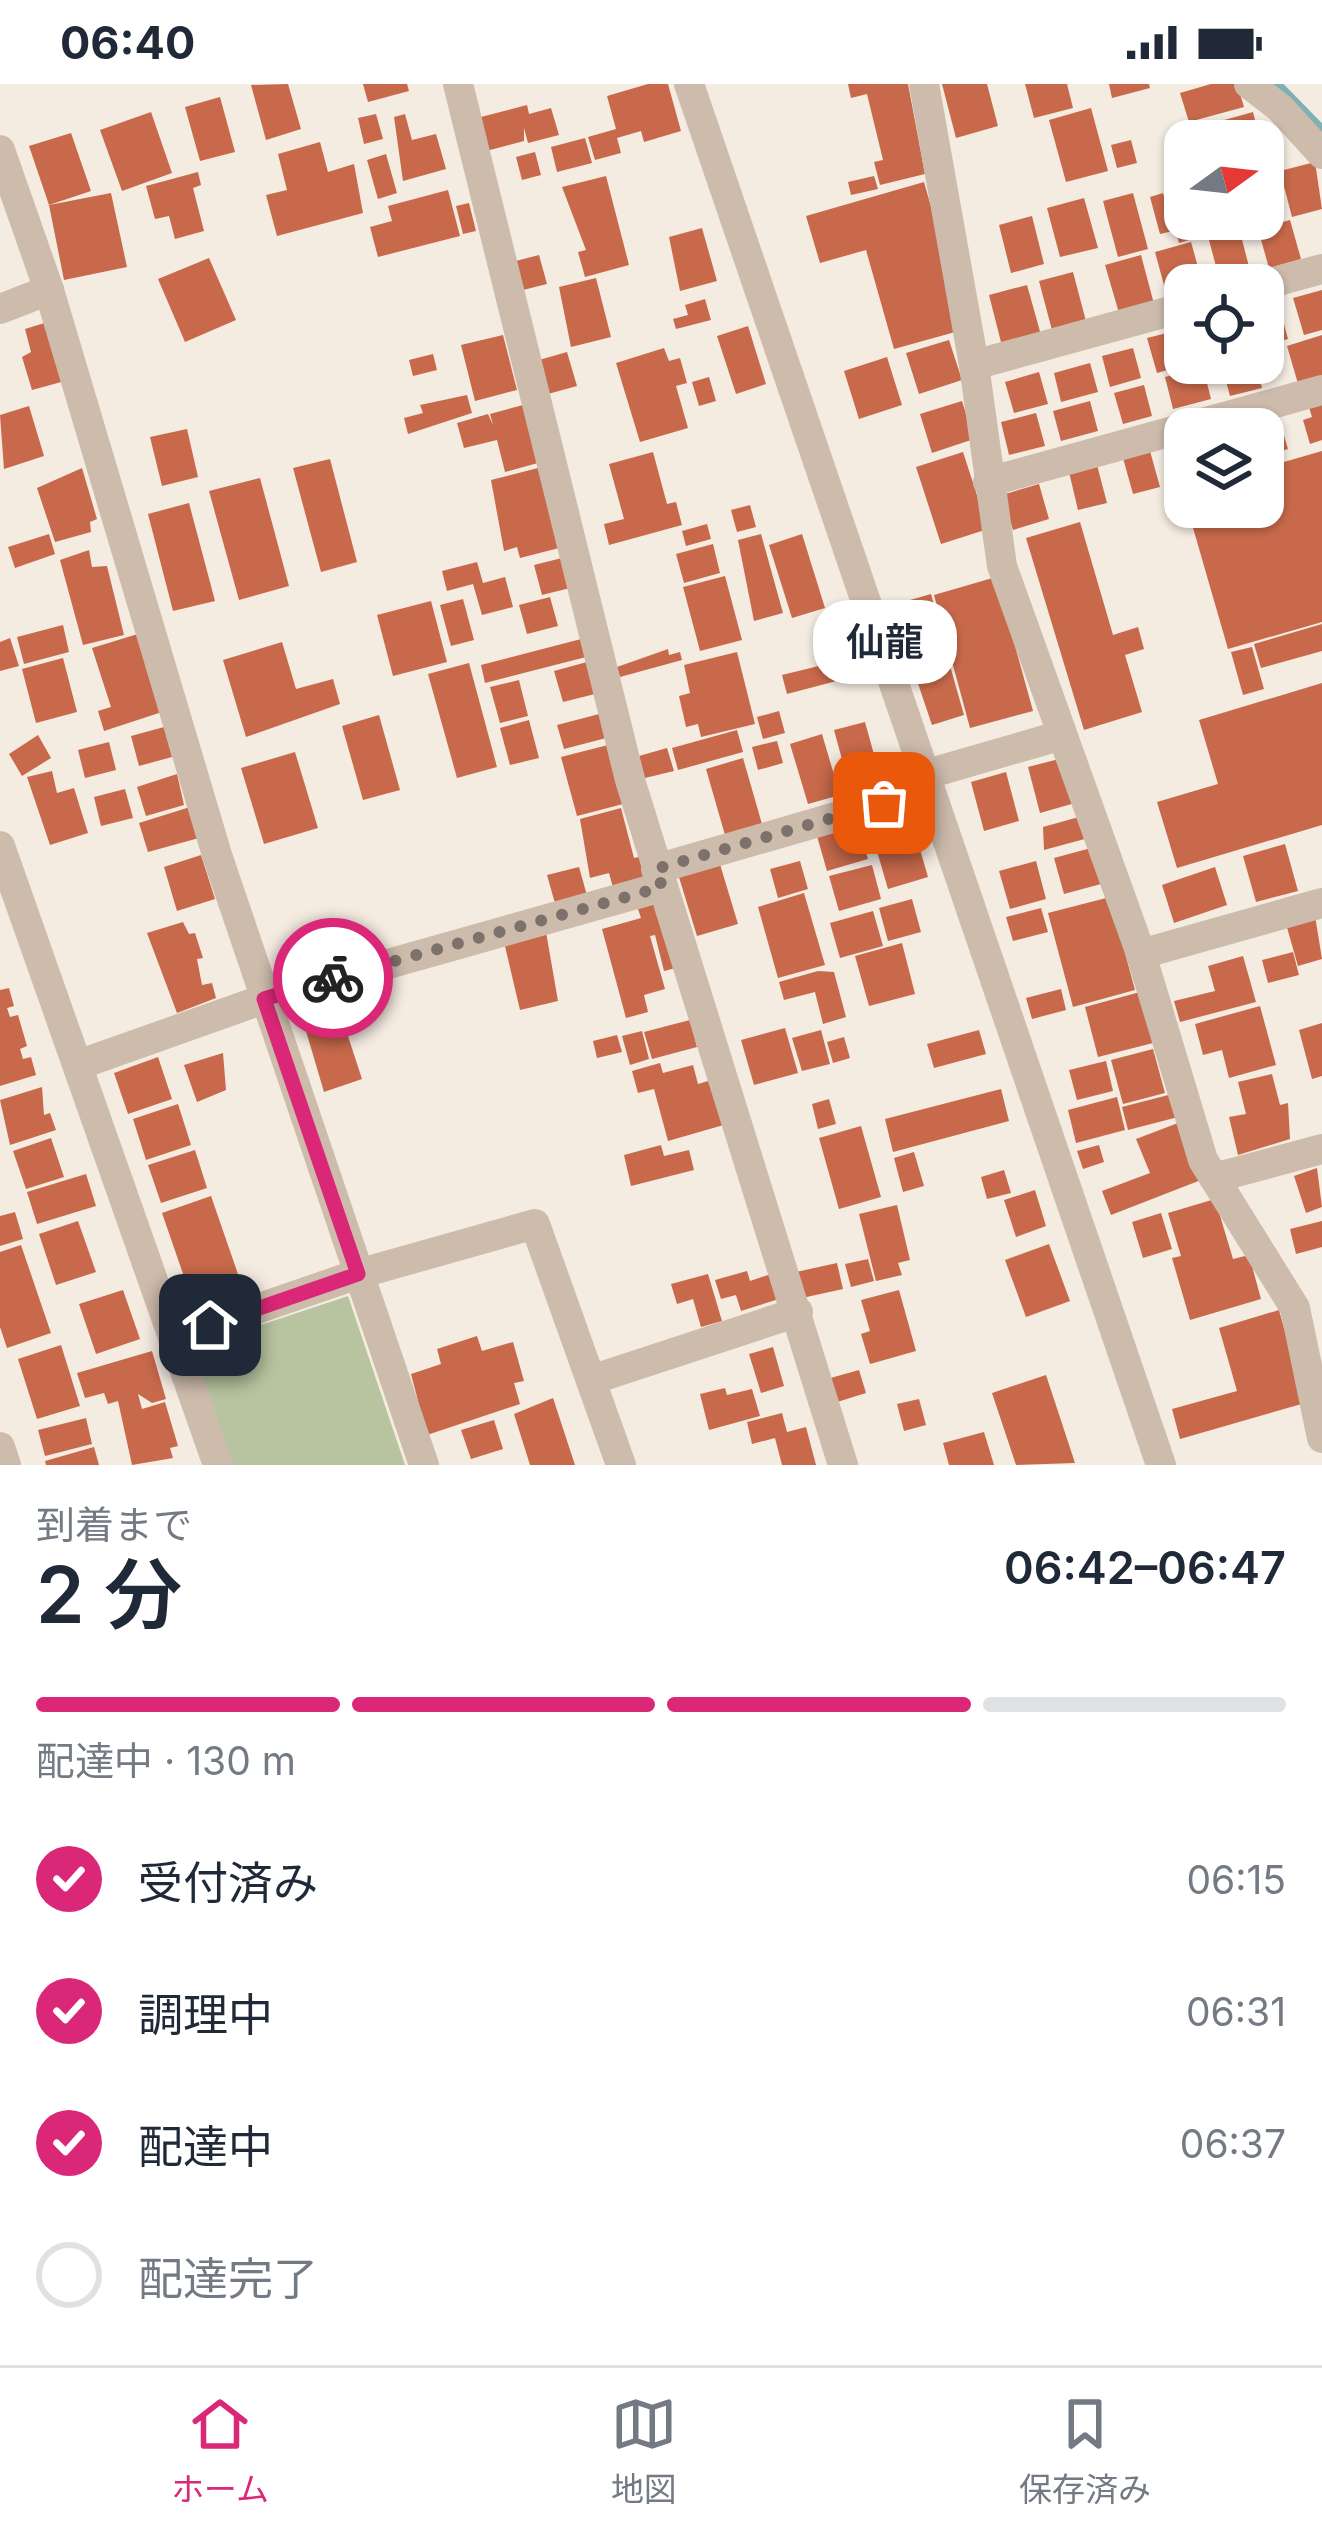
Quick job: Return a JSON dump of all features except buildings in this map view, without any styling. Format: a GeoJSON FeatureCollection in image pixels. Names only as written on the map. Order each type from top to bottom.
{"type":"FeatureCollection","features":[{"type":"Feature","properties":{"kind":"street"},"geometry":{"type":"LineString","coordinates":[[458,84],[659,878],[843,1465]]}},
{"type":"Feature","properties":{"kind":"street"},"geometry":{"type":"LineString","coordinates":[[689,84],[1161,1465]]}},
{"type":"Feature","properties":{"kind":"street"},"geometry":{"type":"LineString","coordinates":[[924,84],[974,365],[1002,566],[1141,954],[1203,1160],[1295,1308],[1322,1438]]}},
{"type":"Feature","properties":{"kind":"street"},"geometry":{"type":"LineString","coordinates":[[1249,84],[1280,108],[1322,154]]}},
{"type":"Feature","properties":{"kind":"street"},"geometry":{"type":"LineString","coordinates":[[0,150],[49,290],[264,999],[424,1465]]}},
{"type":"Feature","properties":{"kind":"street"},"geometry":{"type":"LineString","coordinates":[[1284,279],[1322,269]]}},
{"type":"Feature","properties":{"kind":"street"},"geometry":{"type":"LineString","coordinates":[[0,309],[49,290]]}},
{"type":"Feature","properties":{"kind":"street"},"geometry":{"type":"LineString","coordinates":[[974,365],[1164,313]]}},
{"type":"Feature","properties":{"kind":"street"},"geometry":{"type":"LineString","coordinates":[[988,482],[1322,390]]}},
{"type":"Feature","properties":{"kind":"street"},"geometry":{"type":"LineString","coordinates":[[78,1064],[264,999],[659,878],[1062,735]]}},
{"type":"Feature","properties":{"kind":"street"},"geometry":{"type":"LineString","coordinates":[[0,846],[216,1464]]}},
{"type":"Feature","properties":{"kind":"street"},"geometry":{"type":"LineString","coordinates":[[1141,954],[1322,903]]}},
{"type":"Feature","properties":{"kind":"street"},"geometry":{"type":"LineString","coordinates":[[1214,1178],[1322,1149]]}},
{"type":"Feature","properties":{"kind":"street"},"geometry":{"type":"LineString","coordinates":[[173,1338],[358,1274],[535,1223],[621,1465]]}},
{"type":"Feature","properties":{"kind":"street"},"geometry":{"type":"LineString","coordinates":[[591,1380],[798,1312]]}},
{"type":"Feature","properties":{"kind":"street"},"geometry":{"type":"LineString","coordinates":[[0,1447],[6,1465]]}},
{"type":"Feature","properties":{"kind":"green space"},"geometry":{"type":"Polygon","coordinates":[[[348,1296],[405,1465],[230,1465],[191,1348],[348,1296]]]}},
{"type":"Feature","properties":{"kind":"waterway"},"geometry":{"type":"LineString","coordinates":[[1278,84],[1322,129]]}},
{"type":"Feature","properties":{"kind":"way so far"},"geometry":{"type":"LineString","coordinates":[[333,978],[662,887],[656,869],[884,803]]}},
{"type":"Feature","properties":{"kind":"place","name":"仙龍"},"geometry":{"type":"Point","coordinates":[884,803]}},
{"type":"Feature","properties":{"kind":"route"},"geometry":{"type":"LineString","coordinates":[[210,1325],[358,1274],[264,999],[333,978]]}}]}
